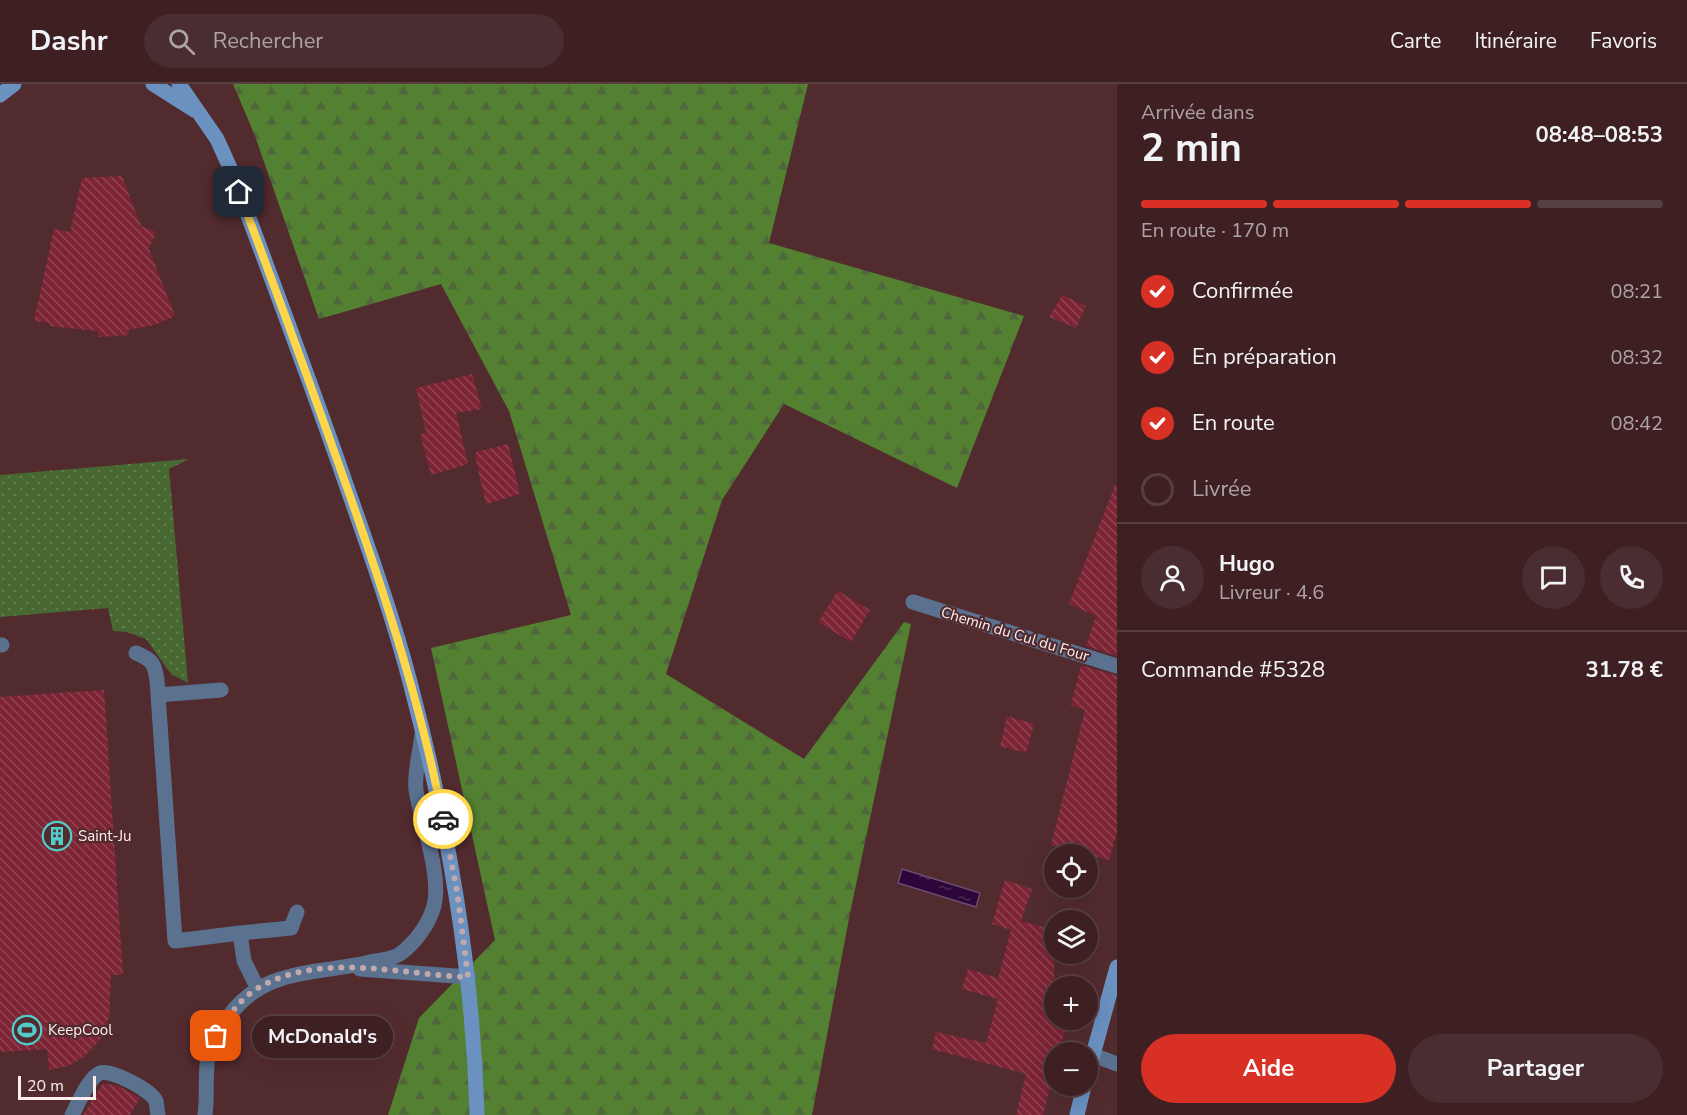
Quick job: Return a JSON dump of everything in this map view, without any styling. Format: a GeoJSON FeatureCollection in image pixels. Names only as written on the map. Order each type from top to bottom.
{"type":"FeatureCollection","features":[{"type":"Feature","properties":{"kind":"main road"},"geometry":{"type":"LineString","coordinates":[[0,95],[14,84]]}},
{"type":"Feature","properties":{"kind":"main road"},"geometry":{"type":"LineString","coordinates":[[153,84],[201,114]]}},
{"type":"Feature","properties":{"kind":"main road"},"geometry":{"type":"LineString","coordinates":[[179,84],[217,139],[231,170],[319,407],[410,679],[440,804],[457,891],[475,1047],[477,1115]]}},
{"type":"Feature","properties":{"kind":"main road"},"geometry":{"type":"LineString","coordinates":[[1097,1042],[1117,967]]}},
{"type":"Feature","properties":{"kind":"main road"},"geometry":{"type":"LineString","coordinates":[[1077,1115],[1082,1096]]}},
{"type":"Feature","properties":{"kind":"street","name":"Chemin du Cul du Four"},"geometry":{"type":"LineString","coordinates":[[913,602],[1117,666]]}},
{"type":"Feature","properties":{"kind":"street"},"geometry":{"type":"LineString","coordinates":[[136,653],[146,657],[154,664],[175,941],[291,928],[297,912]]}},
{"type":"Feature","properties":{"kind":"street"},"geometry":{"type":"LineString","coordinates":[[158,694],[221,690]]}},
{"type":"Feature","properties":{"kind":"street"},"geometry":{"type":"LineString","coordinates":[[205,1115],[209,1052],[231,1013],[258,989],[280,978],[312,971],[348,967],[399,955],[423,931],[434,906],[435,872],[416,787],[423,732]]}},
{"type":"Feature","properties":{"kind":"street"},"geometry":{"type":"LineString","coordinates":[[240,933],[244,961],[258,989]]}},
{"type":"Feature","properties":{"kind":"street"},"geometry":{"type":"LineString","coordinates":[[348,967],[468,977]]}},
{"type":"Feature","properties":{"kind":"street"},"geometry":{"type":"LineString","coordinates":[[1098,1057],[1117,1064]]}},
{"type":"Feature","properties":{"kind":"street"},"geometry":{"type":"LineString","coordinates":[[72,1115],[93,1078],[101,1073],[111,1072],[149,1093],[156,1101],[158,1115]]}},
{"type":"Feature","properties":{"kind":"green space"},"geometry":{"type":"Polygon","coordinates":[[[233,84],[808,84],[769,243],[1024,316],[957,488],[784,404],[722,500],[666,674],[804,759],[904,622],[911,624],[850,913],[812,1115],[388,1115],[419,1018],[495,940],[431,648],[571,615],[509,411],[441,284],[319,319],[255,136],[233,84]]]}},
{"type":"Feature","properties":{"kind":"green space"},"geometry":{"type":"Polygon","coordinates":[[[189,459],[169,469],[188,683],[171,674],[146,639],[127,632],[113,631],[108,608],[0,617],[0,475],[189,459]]]}},
{"type":"Feature","properties":{"kind":"water"},"geometry":{"type":"Polygon","coordinates":[[[902,869],[980,893],[976,907],[898,883],[902,869]]]}},
{"type":"Feature","properties":{"kind":"building"},"geometry":{"type":"Polygon","coordinates":[[[122,176],[141,226],[156,232],[149,249],[175,316],[154,325],[128,330],[129,335],[99,337],[98,331],[50,326],[50,323],[34,321],[54,229],[70,232],[82,178],[122,176]]]}},
{"type":"Feature","properties":{"kind":"building"},"geometry":{"type":"Polygon","coordinates":[[[1062,295],[1086,306],[1076,328],[1049,317],[1062,295]]]}},
{"type":"Feature","properties":{"kind":"building"},"geometry":{"type":"Polygon","coordinates":[[[472,374],[482,409],[456,413],[468,464],[431,475],[420,434],[426,433],[416,388],[472,374]]]}},
{"type":"Feature","properties":{"kind":"building"},"geometry":{"type":"Polygon","coordinates":[[[508,444],[520,494],[486,504],[476,452],[508,444]]]}},
{"type":"Feature","properties":{"kind":"building"},"geometry":{"type":"Polygon","coordinates":[[[1115,485],[1117,485],[1117,656],[1086,646],[1096,616],[1069,604],[1115,485]]]}},
{"type":"Feature","properties":{"kind":"building"},"geometry":{"type":"Polygon","coordinates":[[[838,591],[870,610],[851,642],[818,622],[838,591]]]}},
{"type":"Feature","properties":{"kind":"building"},"geometry":{"type":"Polygon","coordinates":[[[1081,665],[1117,676],[1117,832],[1109,860],[1098,857],[1098,844],[1051,844],[1085,710],[1071,705],[1081,665]]]}},
{"type":"Feature","properties":{"kind":"building","name":"Saint-Ju"},"geometry":{"type":"Polygon","coordinates":[[[104,690],[123,975],[111,975],[109,1018],[101,1038],[84,1057],[68,1066],[49,1070],[47,1049],[0,1052],[0,697],[104,690]]]}},
{"type":"Feature","properties":{"kind":"building"},"geometry":{"type":"Polygon","coordinates":[[[1007,716],[1034,724],[1026,753],[1000,746],[1007,716]]]}},
{"type":"Feature","properties":{"kind":"building"},"geometry":{"type":"Polygon","coordinates":[[[1005,880],[1032,889],[1021,921],[1044,927],[1044,964],[1054,964],[1054,976],[1044,976],[1044,1030],[1065,1030],[1062,1042],[1044,1042],[1044,1096],[1048,1096],[1043,1115],[1016,1115],[1026,1074],[932,1049],[936,1032],[986,1043],[998,999],[962,989],[968,969],[998,978],[1011,930],[992,924],[1005,880]]]}},
{"type":"Feature","properties":{"kind":"building"},"geometry":{"type":"Polygon","coordinates":[[[103,1083],[118,1086],[140,1098],[130,1115],[83,1115],[103,1083]]]}},
{"type":"Feature","properties":{"kind":"way so far"},"geometry":{"type":"LineString","coordinates":[[216,1036],[231,1013],[243,1000],[280,978],[312,971],[348,967],[468,977],[457,891],[443,819]]}},
{"type":"Feature","properties":{"kind":"place","name":"Saint-Ju"},"geometry":{"type":"Point","coordinates":[57,836]}},
{"type":"Feature","properties":{"kind":"place","name":"KeepCool"},"geometry":{"type":"Point","coordinates":[27,1030]}},
{"type":"Feature","properties":{"kind":"place","name":"McDonald's"},"geometry":{"type":"Point","coordinates":[216,1036]}},
{"type":"Feature","properties":{"kind":"route"},"geometry":{"type":"LineString","coordinates":[[239,192],[319,407],[366,542],[410,679],[443,819]]}}]}
